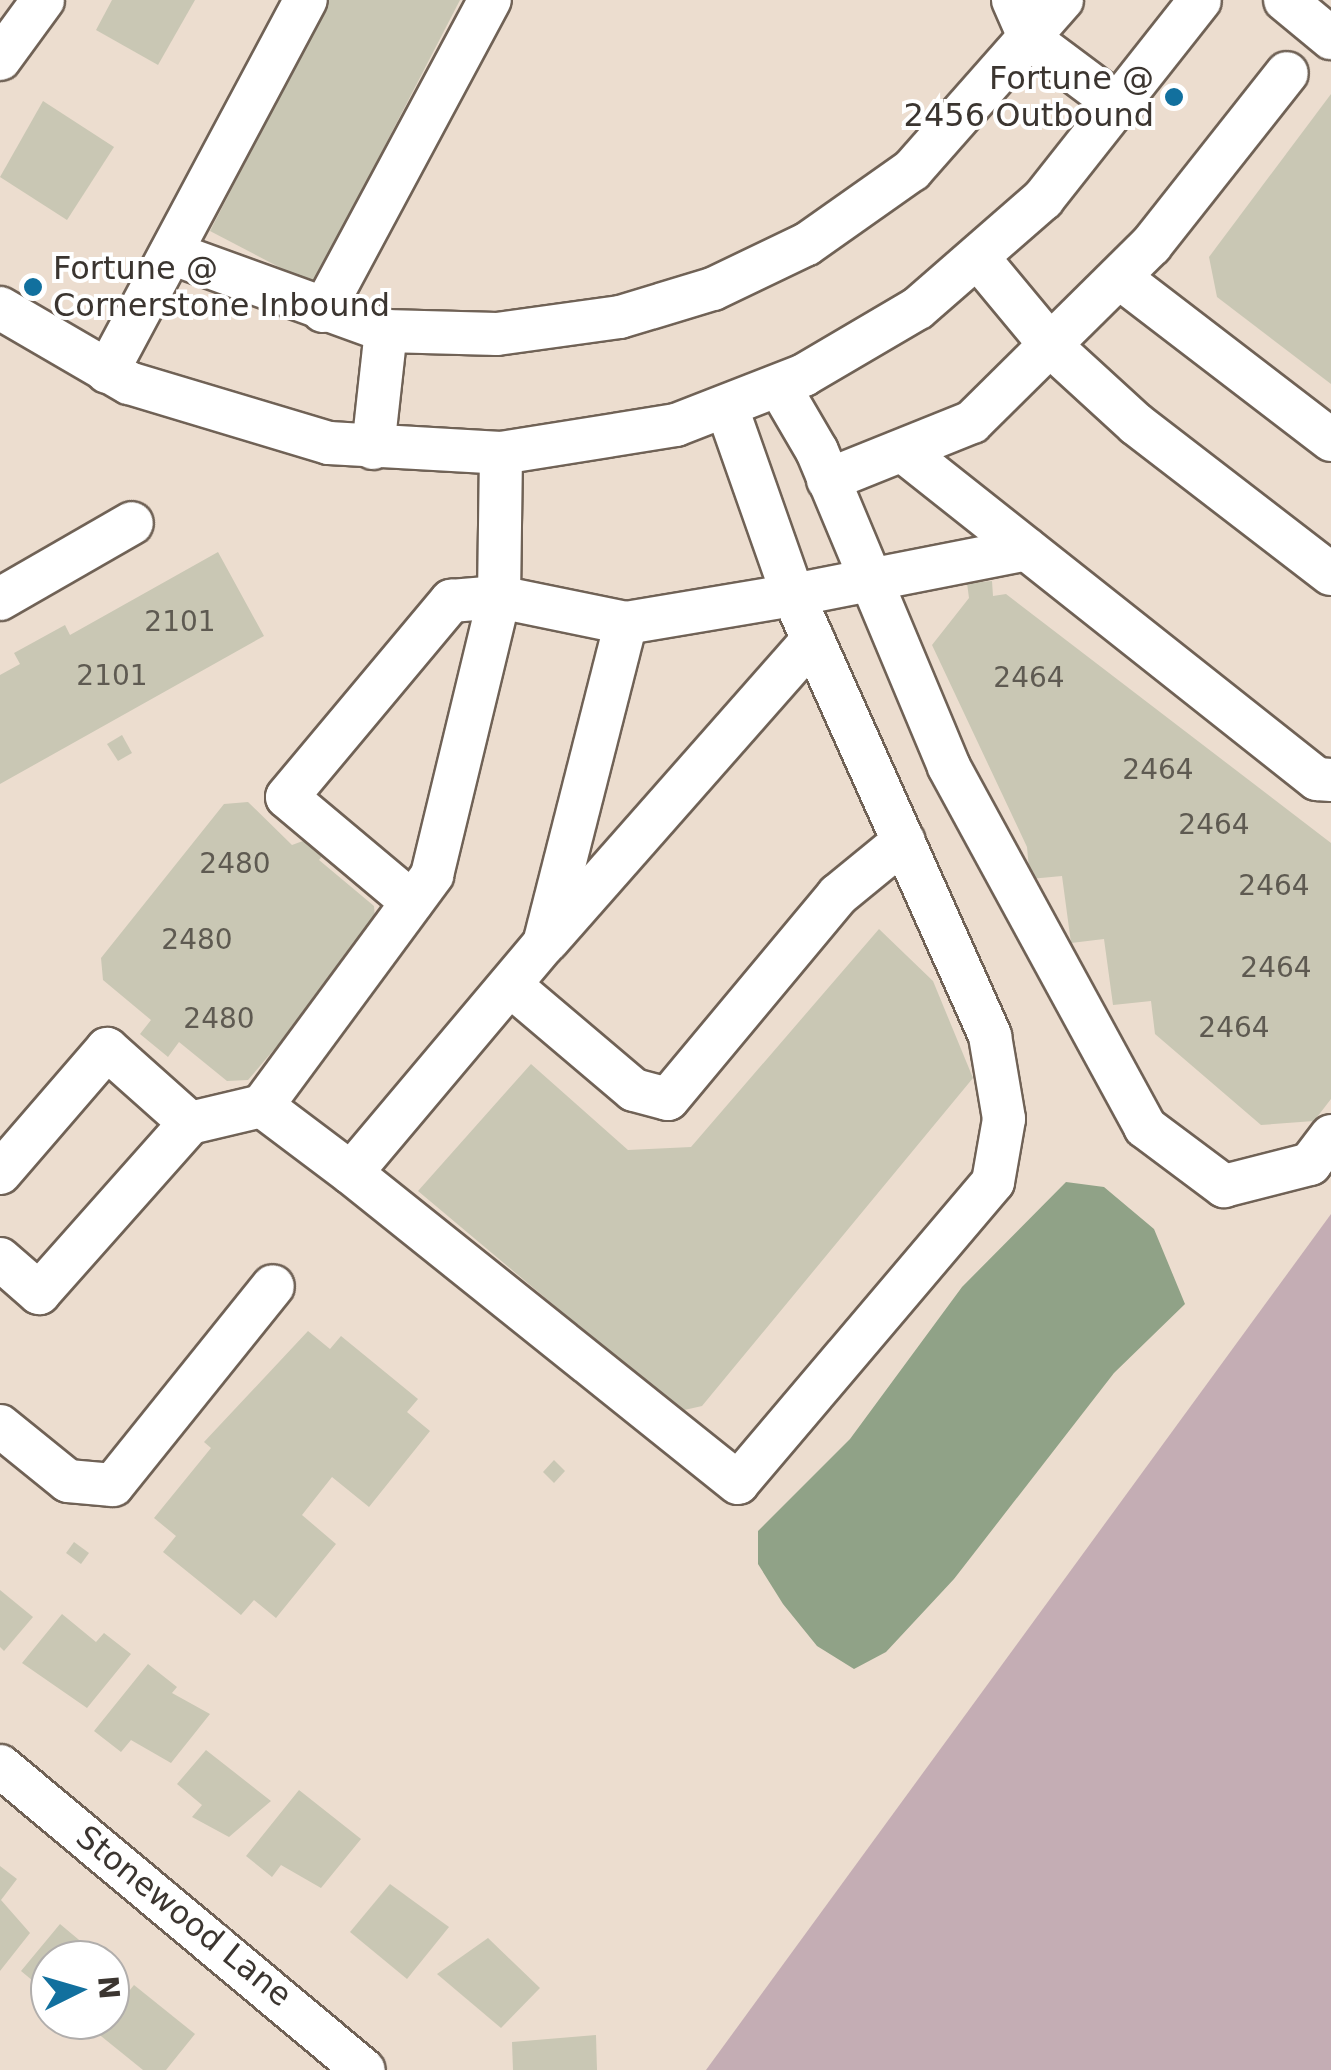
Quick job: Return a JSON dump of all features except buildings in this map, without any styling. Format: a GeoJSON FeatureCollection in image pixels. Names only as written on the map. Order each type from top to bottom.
{"type":"FeatureCollection","features":[{"type":"Feature","properties":{"kind":"street"},"geometry":{"type":"LineString","coordinates":[[0,59],[43,0]]}},
{"type":"Feature","properties":{"kind":"street"},"geometry":{"type":"LineString","coordinates":[[107,372],[306,0]]}},
{"type":"Feature","properties":{"kind":"street"},"geometry":{"type":"LineString","coordinates":[[323,311],[490,0]]}},
{"type":"Feature","properties":{"kind":"street"},"geometry":{"type":"LineString","coordinates":[[1014,0],[1030,39],[1121,107]]}},
{"type":"Feature","properties":{"kind":"street"},"geometry":{"type":"LineString","coordinates":[[171,253],[386,331],[497,334],[620,317],[713,289],[807,244],[912,170],[1062,0]]}},
{"type":"Feature","properties":{"kind":"street"},"geometry":{"type":"LineString","coordinates":[[0,308],[107,372],[268,432],[373,448],[501,453],[602,441],[727,408],[779,386],[918,308],[979,259],[1121,107],[1200,0]]}},
{"type":"Feature","properties":{"kind":"street"},"geometry":{"type":"LineString","coordinates":[[1286,0],[1331,38]]}},
{"type":"Feature","properties":{"kind":"street"},"geometry":{"type":"LineString","coordinates":[[828,480],[908,455],[972,422],[1054,348],[1120,278],[1286,73]]}},
{"type":"Feature","properties":{"kind":"street"},"geometry":{"type":"LineString","coordinates":[[979,259],[1054,348],[1136,424],[1331,574]]}},
{"type":"Feature","properties":{"kind":"street"},"geometry":{"type":"LineString","coordinates":[[1120,278],[1331,440]]}},
{"type":"Feature","properties":{"kind":"street"},"geometry":{"type":"LineString","coordinates":[[373,448],[386,331]]}},
{"type":"Feature","properties":{"kind":"street"},"geometry":{"type":"LineString","coordinates":[[779,386],[828,480],[866,578],[949,767],[1145,1127],[1224,1186],[1310,1164],[1331,1136]]}},
{"type":"Feature","properties":{"kind":"street"},"geometry":{"type":"LineString","coordinates":[[262,1106],[351,1172],[738,1482],[993,1182],[1004,1119],[990,1036],[793,595],[727,408]]}},
{"type":"Feature","properties":{"kind":"street"},"geometry":{"type":"LineString","coordinates":[[0,1259],[40,1293],[190,1123],[262,1106],[432,874],[500,597],[501,453]]}},
{"type":"Feature","properties":{"kind":"street"},"geometry":{"type":"LineString","coordinates":[[908,455],[1317,779],[1331,780]]}},
{"type":"Feature","properties":{"kind":"street"},"geometry":{"type":"LineString","coordinates":[[0,599],[132,523]]}},
{"type":"Feature","properties":{"kind":"street"},"geometry":{"type":"LineString","coordinates":[[412,902],[286,797],[451,601],[500,597],[626,623],[1027,549]]}},
{"type":"Feature","properties":{"kind":"street"},"geometry":{"type":"LineString","coordinates":[[544,944],[626,623]]}},
{"type":"Feature","properties":{"kind":"street"},"geometry":{"type":"LineString","coordinates":[[351,1172],[544,944],[814,640]]}},
{"type":"Feature","properties":{"kind":"street"},"geometry":{"type":"LineString","coordinates":[[510,985],[634,1090],[668,1099],[838,896],[904,841]]}},
{"type":"Feature","properties":{"kind":"street"},"geometry":{"type":"LineString","coordinates":[[0,1173],[108,1049],[190,1123]]}},
{"type":"Feature","properties":{"kind":"street"},"geometry":{"type":"LineString","coordinates":[[0,1426],[68,1481],[114,1485],[274,1286]]}},
{"type":"Feature","properties":{"kind":"street","name":"Stonewood Lane"},"geometry":{"type":"LineString","coordinates":[[0,1766],[364,2070]]}},
{"type":"Feature","properties":{"kind":"shaded area"},"geometry":{"type":"Polygon","coordinates":[[[1066,1182],[1104,1187],[1154,1229],[1185,1304],[1114,1373],[954,1579],[886,1652],[854,1669],[817,1646],[783,1604],[758,1564],[758,1531],[850,1439],[962,1287],[1066,1182]]]}},
{"type":"Feature","properties":{"kind":"shaded area"},"geometry":{"type":"Polygon","coordinates":[[[1331,1214],[1331,2070],[706,2070],[1331,1214]]]}},
{"type":"Feature","properties":{"kind":"place","name":"Fortune @ 2456 Outbound"},"geometry":{"type":"Point","coordinates":[1174,97]}},
{"type":"Feature","properties":{"kind":"place","name":"Fortune @ Cornerstone Inbound"},"geometry":{"type":"Point","coordinates":[33,287]}}]}
